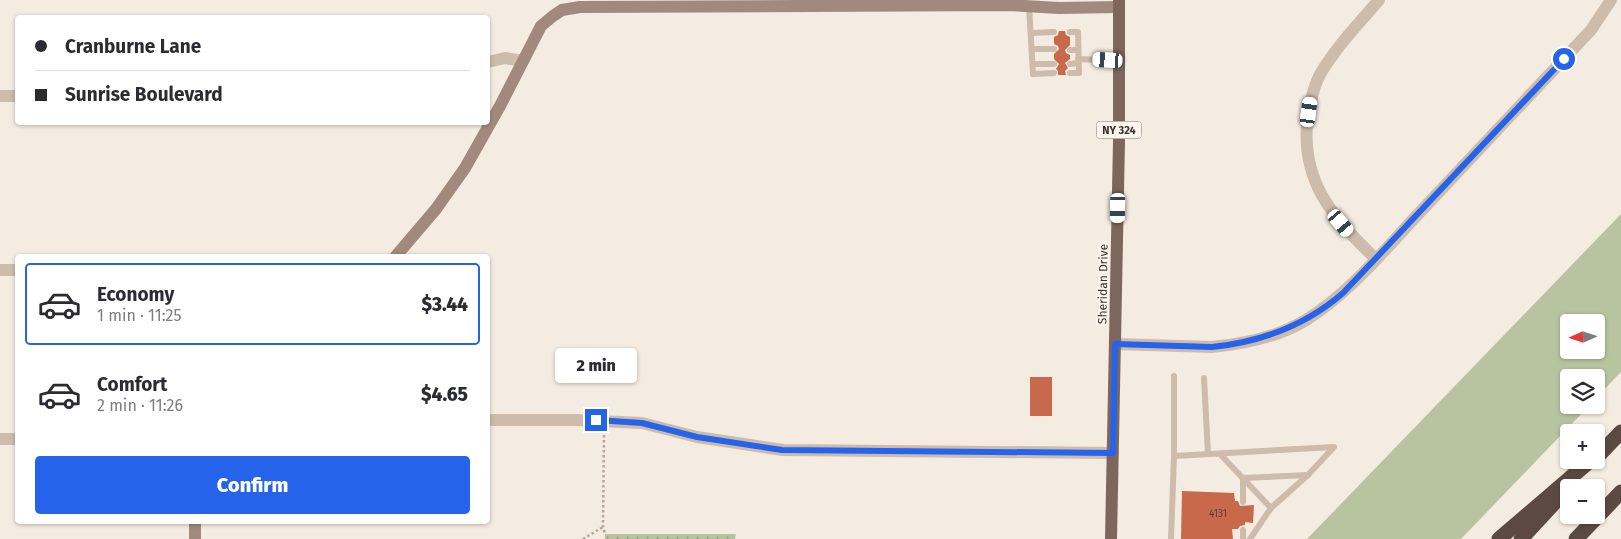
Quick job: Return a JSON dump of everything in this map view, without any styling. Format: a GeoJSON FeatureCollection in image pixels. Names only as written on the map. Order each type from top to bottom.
{"type":"FeatureCollection","features":[{"type":"Feature","properties":{"kind":"highway"},"geometry":{"type":"LineString","coordinates":[[1605,449],[1617,436]]}},
{"type":"Feature","properties":{"kind":"highway"},"geometry":{"type":"LineString","coordinates":[[1499,539],[1581,469]]}},
{"type":"Feature","properties":{"kind":"highway"},"geometry":{"type":"LineString","coordinates":[[1577,479],[1586,469]]}},
{"type":"Feature","properties":{"kind":"highway"},"geometry":{"type":"LineString","coordinates":[[1605,509],[1621,492]]}},
{"type":"Feature","properties":{"kind":"highway"},"geometry":{"type":"LineString","coordinates":[[1521,539],[1560,498]]}},
{"type":"Feature","properties":{"kind":"highway"},"geometry":{"type":"LineString","coordinates":[[1576,539],[1590,524]]}},
{"type":"Feature","properties":{"kind":"highway"},"geometry":{"type":"LineString","coordinates":[[1582,539],[1591,524]]}},
{"type":"Feature","properties":{"kind":"main road","name":"Sheridan Drive"},"geometry":{"type":"LineString","coordinates":[[1111,539],[1120,141],[1119,4]]}},
{"type":"Feature","properties":{"kind":"street"},"geometry":{"type":"LineString","coordinates":[[1376,259],[1351,235],[1320,194],[1309,164],[1307,139],[1310,101],[1321,72],[1341,44],[1379,0]]}},
{"type":"Feature","properties":{"kind":"street"},"geometry":{"type":"LineString","coordinates":[[1115,344],[1212,347],[1260,339],[1305,321],[1332,303],[1376,259],[1591,30],[1611,0]]}},
{"type":"Feature","properties":{"kind":"street"},"geometry":{"type":"LineString","coordinates":[[490,124],[544,23],[562,10],[575,7],[1029,5],[1059,8],[1119,4]]}},
{"type":"Feature","properties":{"kind":"street"},"geometry":{"type":"LineString","coordinates":[[490,62],[505,58],[523,61]]}},
{"type":"Feature","properties":{"kind":"street"},"geometry":{"type":"LineString","coordinates":[[0,96],[15,96]]}},
{"type":"Feature","properties":{"kind":"street"},"geometry":{"type":"LineString","coordinates":[[398,254],[436,209],[465,168],[489,125]]}},
{"type":"Feature","properties":{"kind":"street"},"geometry":{"type":"LineString","coordinates":[[0,270],[15,270]]}},
{"type":"Feature","properties":{"kind":"street"},"geometry":{"type":"LineString","coordinates":[[490,420],[577,420],[642,423],[697,437],[782,450],[1113,453]]}},
{"type":"Feature","properties":{"kind":"street"},"geometry":{"type":"LineString","coordinates":[[0,440],[15,439]]}},
{"type":"Feature","properties":{"kind":"street"},"geometry":{"type":"LineString","coordinates":[[194,524],[196,539]]}},
{"type":"Feature","properties":{"kind":"lane"},"geometry":{"type":"LineString","coordinates":[[1029,5],[1033,74],[1054,73]]}},
{"type":"Feature","properties":{"kind":"lane"},"geometry":{"type":"LineString","coordinates":[[1031,33],[1054,32]]}},
{"type":"Feature","properties":{"kind":"lane"},"geometry":{"type":"LineString","coordinates":[[1070,32],[1078,32],[1079,73],[1070,73]]}},
{"type":"Feature","properties":{"kind":"lane"},"geometry":{"type":"LineString","coordinates":[[1032,49],[1054,50]]}},
{"type":"Feature","properties":{"kind":"lane"},"geometry":{"type":"LineString","coordinates":[[1070,50],[1078,50]]}},
{"type":"Feature","properties":{"kind":"lane"},"geometry":{"type":"LineString","coordinates":[[1070,64],[1078,61],[1119,61]]}},
{"type":"Feature","properties":{"kind":"lane"},"geometry":{"type":"LineString","coordinates":[[1032,64],[1054,64]]}},
{"type":"Feature","properties":{"kind":"lane"},"geometry":{"type":"LineString","coordinates":[[1171,539],[1174,376]]}},
{"type":"Feature","properties":{"kind":"lane"},"geometry":{"type":"LineString","coordinates":[[1204,378],[1208,454]]}},
{"type":"Feature","properties":{"kind":"lane"},"geometry":{"type":"LineString","coordinates":[[1174,456],[1334,447],[1272,508],[1250,539]]}},
{"type":"Feature","properties":{"kind":"lane"},"geometry":{"type":"LineString","coordinates":[[1220,454],[1272,508]]}},
{"type":"Feature","properties":{"kind":"lane"},"geometry":{"type":"LineString","coordinates":[[1243,478],[1308,474]]}},
{"type":"Feature","properties":{"kind":"lane"},"geometry":{"type":"LineString","coordinates":[[1243,478],[1243,502]]}},
{"type":"Feature","properties":{"kind":"lane"},"geometry":{"type":"LineString","coordinates":[[1242,530],[1243,539]]}},
{"type":"Feature","properties":{"kind":"path"},"geometry":{"type":"LineString","coordinates":[[604,435],[603,527],[605,534]]}},
{"type":"Feature","properties":{"kind":"path"},"geometry":{"type":"LineString","coordinates":[[584,539],[603,527]]}},
{"type":"Feature","properties":{"kind":"green space"},"geometry":{"type":"Polygon","coordinates":[[[1621,214],[1621,372],[1605,389],[1605,369],[1560,369],[1560,414],[1581,414],[1572,424],[1560,424],[1560,436],[1461,539],[1307,539],[1621,214]]]}},
{"type":"Feature","properties":{"kind":"green space"},"geometry":{"type":"Polygon","coordinates":[[[605,534],[736,534],[735,539],[605,539],[605,534]]]}},
{"type":"Feature","properties":{"kind":"building"},"geometry":{"type":"Polygon","coordinates":[[[1059,31],[1065,31],[1066,35],[1070,37],[1070,45],[1065,50],[1070,55],[1070,59],[1065,63],[1068,68],[1065,71],[1066,75],[1058,75],[1056,69],[1059,64],[1054,59],[1054,54],[1059,49],[1054,44],[1054,37],[1058,35],[1059,31]]]}},
{"type":"Feature","properties":{"kind":"building"},"geometry":{"type":"Polygon","coordinates":[[[1030,377],[1052,377],[1052,416],[1030,416],[1030,377]]]}},
{"type":"Feature","properties":{"kind":"building"},"geometry":{"type":"Polygon","coordinates":[[[1182,491],[1234,493],[1235,501],[1238,501],[1240,506],[1254,505],[1253,523],[1245,522],[1245,525],[1240,526],[1238,529],[1232,529],[1233,539],[1181,539],[1182,491]]]}},
{"type":"Feature","properties":{"kind":"route"},"geometry":{"type":"LineString","coordinates":[[596,420],[642,423],[697,437],[782,450],[1113,453],[1115,344],[1228,346],[1260,339],[1305,321],[1332,303],[1343,293],[1564,59]]}}]}
